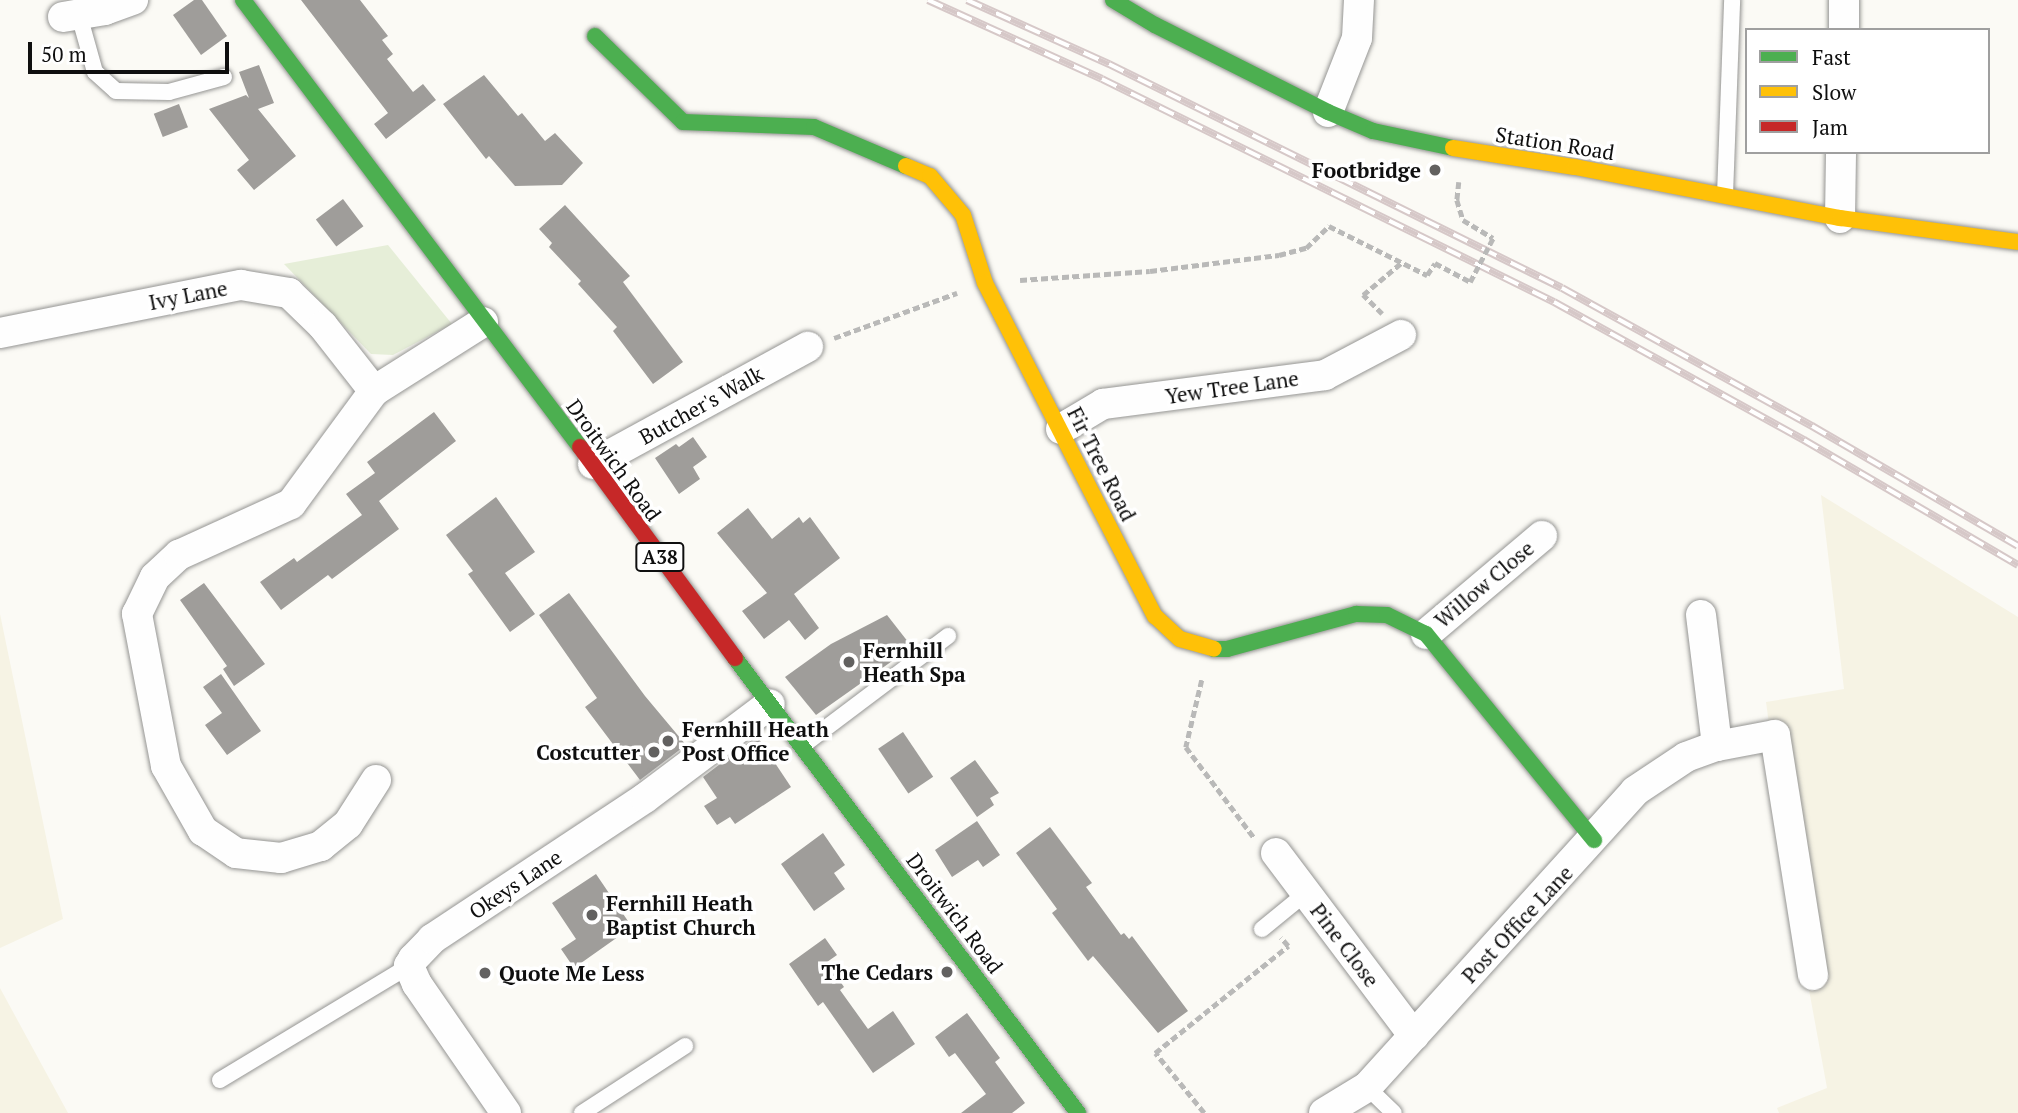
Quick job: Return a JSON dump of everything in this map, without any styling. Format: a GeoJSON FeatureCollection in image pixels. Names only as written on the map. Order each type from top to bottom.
{"type":"FeatureCollection","features":[{"type":"Feature","properties":{"kind":"street"},"geometry":{"type":"LineString","coordinates":[[71,16],[105,10],[133,0]]}},
{"type":"Feature","properties":{"kind":"street","name":"Droitwich Road"},"geometry":{"type":"LineString","coordinates":[[243,0],[322,101],[483,323],[593,464],[692,602],[1078,1113]]}},
{"type":"Feature","properties":{"kind":"street","name":"Station Road"},"geometry":{"type":"LineString","coordinates":[[1112,0],[1328,112],[1373,131],[1463,150],[1575,167],[1840,218],[2018,242]]}},
{"type":"Feature","properties":{"kind":"street"},"geometry":{"type":"LineString","coordinates":[[1328,112],[1357,38],[1359,0]]}},
{"type":"Feature","properties":{"kind":"street"},"geometry":{"type":"LineString","coordinates":[[1844,0],[1844,28]]}},
{"type":"Feature","properties":{"kind":"street","name":"Fir Tree Road"},"geometry":{"type":"LineString","coordinates":[[595,36],[683,122],[814,127],[930,176],[963,215],[985,283],[1155,616],[1180,639],[1209,649],[1227,649],[1261,642],[1356,614],[1387,615],[1426,634],[1594,840]]}},
{"type":"Feature","properties":{"kind":"street"},"geometry":{"type":"LineString","coordinates":[[1840,218],[1841,154]]}},
{"type":"Feature","properties":{"kind":"street","name":"Ivy Lane"},"geometry":{"type":"LineString","coordinates":[[0,333],[241,285],[289,293],[323,326],[374,391]]}},
{"type":"Feature","properties":{"kind":"street"},"geometry":{"type":"LineString","coordinates":[[376,780],[348,824],[321,846],[281,858],[236,853],[203,831],[166,766],[137,614],[155,578],[179,555],[291,504],[374,391],[483,323]]}},
{"type":"Feature","properties":{"kind":"street","name":"Yew Tree Lane"},"geometry":{"type":"LineString","coordinates":[[1061,429],[1102,404],[1325,375],[1401,335]]}},
{"type":"Feature","properties":{"kind":"street","name":"Butcher's Walk"},"geometry":{"type":"LineString","coordinates":[[593,464],[808,347]]}},
{"type":"Feature","properties":{"kind":"street","name":"Willow Close"},"geometry":{"type":"LineString","coordinates":[[1426,634],[1542,536]]}},
{"type":"Feature","properties":{"kind":"street"},"geometry":{"type":"LineString","coordinates":[[1701,615],[1717,746]]}},
{"type":"Feature","properties":{"kind":"street","name":"Okeys Lane"},"geometry":{"type":"LineString","coordinates":[[409,966],[432,939],[645,798],[770,704]]}},
{"type":"Feature","properties":{"kind":"street","name":"Post Office Lane"},"geometry":{"type":"LineString","coordinates":[[1324,1113],[1367,1087],[1594,840],[1635,791],[1686,757],[1717,746],[1775,735],[1812,975]]}},
{"type":"Feature","properties":{"kind":"street","name":"Pine Close"},"geometry":{"type":"LineString","coordinates":[[1276,853],[1414,1036]]}},
{"type":"Feature","properties":{"kind":"street"},"geometry":{"type":"LineString","coordinates":[[409,966],[417,984],[506,1113]]}},
{"type":"Feature","properties":{"kind":"lane"},"geometry":{"type":"LineString","coordinates":[[1725,195],[1732,0]]}},
{"type":"Feature","properties":{"kind":"lane"},"geometry":{"type":"LineString","coordinates":[[71,16],[95,72],[116,91],[169,92],[224,76]]}},
{"type":"Feature","properties":{"kind":"lane"},"geometry":{"type":"LineString","coordinates":[[802,746],[948,636]]}},
{"type":"Feature","properties":{"kind":"lane"},"geometry":{"type":"LineString","coordinates":[[1265,927],[1306,893]]}},
{"type":"Feature","properties":{"kind":"lane"},"geometry":{"type":"LineString","coordinates":[[220,1080],[409,966]]}},
{"type":"Feature","properties":{"kind":"lane"},"geometry":{"type":"LineString","coordinates":[[582,1113],[685,1046]]}},
{"type":"Feature","properties":{"kind":"lane"},"geometry":{"type":"LineString","coordinates":[[1367,1087],[1394,1113]]}},
{"type":"Feature","properties":{"kind":"path"},"geometry":{"type":"LineString","coordinates":[[808,347],[985,283],[1150,271],[1279,255],[1306,248],[1329,226],[1427,275],[1435,264],[1470,282],[1493,238],[1464,220]]}},
{"type":"Feature","properties":{"kind":"path"},"geometry":{"type":"LineString","coordinates":[[1401,263],[1363,295],[1401,335]]}},
{"type":"Feature","properties":{"kind":"path"},"geometry":{"type":"LineString","coordinates":[[1209,649],[1186,747],[1258,842],[1276,853]]}},
{"type":"Feature","properties":{"kind":"path"},"geometry":{"type":"LineString","coordinates":[[1204,1113],[1155,1053],[1288,946],[1265,927]]}},
{"type":"Feature","properties":{"kind":"shaded area"},"geometry":{"type":"Polygon","coordinates":[[[1821,495],[2018,617],[2018,1113],[1779,1113],[1777,1108],[1827,1088],[1794,908],[1766,702],[1844,689],[1821,495]]]}},
{"type":"Feature","properties":{"kind":"shaded area"},"geometry":{"type":"Polygon","coordinates":[[[0,614],[63,919],[0,948],[0,614]]]}},
{"type":"Feature","properties":{"kind":"shaded area"},"geometry":{"type":"Polygon","coordinates":[[[0,988],[68,1113],[0,1113],[0,988]]]}},
{"type":"Feature","properties":{"kind":"green space"},"geometry":{"type":"Polygon","coordinates":[[[388,245],[452,324],[393,355],[371,354],[284,264],[388,245]]]}},
{"type":"Feature","properties":{"kind":"building"},"geometry":{"type":"Polygon","coordinates":[[[194,0],[202,0],[227,36],[201,55],[173,15],[194,0]]]}},
{"type":"Feature","properties":{"kind":"building"},"geometry":{"type":"Polygon","coordinates":[[[301,0],[360,0],[388,36],[382,40],[393,54],[387,59],[413,92],[423,84],[436,100],[386,139],[374,124],[388,113],[301,0]]]}},
{"type":"Feature","properties":{"kind":"building"},"geometry":{"type":"Polygon","coordinates":[[[259,65],[274,103],[258,109],[296,156],[254,190],[237,170],[249,160],[209,109],[246,95],[249,98],[239,72],[259,65]]]}},
{"type":"Feature","properties":{"kind":"building"},"geometry":{"type":"Polygon","coordinates":[[[484,75],[518,116],[522,113],[545,141],[555,133],[583,163],[562,185],[515,186],[489,156],[486,159],[443,104],[484,75]]]}},
{"type":"Feature","properties":{"kind":"building"},"geometry":{"type":"Polygon","coordinates":[[[179,104],[188,127],[163,137],[154,114],[179,104]]]}},
{"type":"Feature","properties":{"kind":"building"},"geometry":{"type":"Polygon","coordinates":[[[343,199],[363,226],[336,247],[316,219],[343,199]]]}},
{"type":"Feature","properties":{"kind":"building"},"geometry":{"type":"Polygon","coordinates":[[[565,205],[630,276],[623,282],[683,362],[653,384],[613,331],[617,327],[578,284],[581,281],[549,247],[552,243],[539,229],[565,205]]]}},
{"type":"Feature","properties":{"kind":"building"},"geometry":{"type":"Polygon","coordinates":[[[434,412],[456,441],[379,501],[399,529],[332,579],[328,575],[281,610],[260,582],[294,558],[297,562],[362,515],[346,494],[375,473],[367,462],[434,412]]]}},
{"type":"Feature","properties":{"kind":"building"},"geometry":{"type":"Polygon","coordinates":[[[693,437],[707,457],[693,467],[700,479],[679,494],[655,458],[693,437]]]}},
{"type":"Feature","properties":{"kind":"building"},"geometry":{"type":"Polygon","coordinates":[[[496,497],[535,552],[505,573],[535,614],[510,632],[468,574],[473,571],[446,535],[496,497]]]}},
{"type":"Feature","properties":{"kind":"building"},"geometry":{"type":"Polygon","coordinates":[[[748,508],[772,539],[799,517],[803,523],[810,517],[840,558],[794,594],[819,628],[805,640],[789,620],[764,639],[742,611],[767,593],[717,533],[748,508]]]}},
{"type":"Feature","properties":{"kind":"building"},"geometry":{"type":"Polygon","coordinates":[[[204,583],[265,664],[234,686],[223,669],[227,666],[180,600],[204,583]]]}},
{"type":"Feature","properties":{"kind":"building"},"geometry":{"type":"Polygon","coordinates":[[[569,593],[645,696],[686,745],[640,780],[585,707],[597,698],[539,615],[569,593]]]}},
{"type":"Feature","properties":{"kind":"building","name":"Fernhill Heath Spa"},"geometry":{"type":"Polygon","coordinates":[[[887,615],[912,647],[816,715],[785,677],[831,644],[887,615]]]}},
{"type":"Feature","properties":{"kind":"building"},"geometry":{"type":"Polygon","coordinates":[[[221,674],[261,731],[227,755],[205,725],[222,713],[203,687],[221,674]]]}},
{"type":"Feature","properties":{"kind":"building"},"geometry":{"type":"Polygon","coordinates":[[[903,732],[933,777],[908,794],[878,749],[903,732]]]}},
{"type":"Feature","properties":{"kind":"building"},"geometry":{"type":"Polygon","coordinates":[[[757,736],[791,787],[735,824],[730,817],[717,825],[704,806],[717,798],[703,777],[757,736]]]}},
{"type":"Feature","properties":{"kind":"building"},"geometry":{"type":"Polygon","coordinates":[[[975,760],[999,793],[990,798],[994,805],[977,817],[950,778],[975,760]]]}},
{"type":"Feature","properties":{"kind":"building"},"geometry":{"type":"Polygon","coordinates":[[[977,821],[1000,855],[983,867],[978,860],[952,877],[935,850],[977,821]]]}},
{"type":"Feature","properties":{"kind":"building"},"geometry":{"type":"Polygon","coordinates":[[[1050,827],[1092,883],[1086,887],[1121,935],[1124,933],[1129,939],[1132,936],[1188,1011],[1158,1033],[1093,956],[1088,961],[1052,913],[1057,909],[1016,853],[1050,827]]]}},
{"type":"Feature","properties":{"kind":"building"},"geometry":{"type":"Polygon","coordinates":[[[823,833],[845,865],[834,873],[845,889],[814,911],[781,864],[823,833]]]}},
{"type":"Feature","properties":{"kind":"building","name":"Fernhill Heath Baptist Church"},"geometry":{"type":"Polygon","coordinates":[[[596,874],[632,927],[574,968],[561,949],[576,939],[552,903],[596,874]]]}},
{"type":"Feature","properties":{"kind":"building"},"geometry":{"type":"Polygon","coordinates":[[[825,938],[837,955],[827,962],[844,987],[840,990],[868,1029],[893,1011],[915,1044],[873,1073],[823,1002],[818,1006],[789,964],[825,938]]]}},
{"type":"Feature","properties":{"kind":"building"},"geometry":{"type":"Polygon","coordinates":[[[967,1013],[1000,1058],[995,1062],[1025,1103],[1012,1113],[961,1113],[986,1094],[955,1053],[949,1057],[935,1037],[967,1013]]]}},
{"type":"Feature","properties":{"kind":"railway"},"geometry":{"type":"LineString","coordinates":[[928,0],[1102,79],[1554,302],[1804,440],[2018,565]]}},
{"type":"Feature","properties":{"kind":"railway"},"geometry":{"type":"LineString","coordinates":[[967,0],[1109,64],[1562,288],[1812,426],[2018,546]]}},
{"type":"Feature","properties":{"kind":"traffic: fast"},"geometry":{"type":"LineString","coordinates":[[243,0],[580,447]]}},
{"type":"Feature","properties":{"kind":"traffic: fast"},"geometry":{"type":"LineString","coordinates":[[1113,0],[1155,25],[1328,112],[1373,131],[1453,148]]}},
{"type":"Feature","properties":{"kind":"traffic: fast"},"geometry":{"type":"LineString","coordinates":[[595,36],[683,122],[814,127],[906,166]]}},
{"type":"Feature","properties":{"kind":"traffic: fast"},"geometry":{"type":"LineString","coordinates":[[1214,649],[1227,649],[1356,614],[1387,615],[1426,634],[1594,840]]}},
{"type":"Feature","properties":{"kind":"traffic: fast"},"geometry":{"type":"LineString","coordinates":[[735,658],[1078,1113]]}},
{"type":"Feature","properties":{"kind":"traffic: slow"},"geometry":{"type":"LineString","coordinates":[[1453,148],[1575,167],[1840,218],[2018,242]]}},
{"type":"Feature","properties":{"kind":"traffic: slow"},"geometry":{"type":"LineString","coordinates":[[906,166],[930,176],[963,215],[985,283],[1155,616],[1180,639],[1214,649]]}},
{"type":"Feature","properties":{"kind":"traffic: jam"},"geometry":{"type":"LineString","coordinates":[[580,447],[735,658]]}},
{"type":"Feature","properties":{"kind":"place","name":"Footbridge"},"geometry":{"type":"Point","coordinates":[1435,170]}},
{"type":"Feature","properties":{"kind":"place","name":"Fernhill Heath Spa"},"geometry":{"type":"Point","coordinates":[849,662]}},
{"type":"Feature","properties":{"kind":"place","name":"Fernhill Heath Post Office"},"geometry":{"type":"Point","coordinates":[668,741]}},
{"type":"Feature","properties":{"kind":"place","name":"Costcutter"},"geometry":{"type":"Point","coordinates":[654,752]}},
{"type":"Feature","properties":{"kind":"place","name":"Fernhill Heath Baptist Church"},"geometry":{"type":"Point","coordinates":[592,915]}},
{"type":"Feature","properties":{"kind":"place","name":"The Cedars"},"geometry":{"type":"Point","coordinates":[947,972]}},
{"type":"Feature","properties":{"kind":"place","name":"Quote Me Less"},"geometry":{"type":"Point","coordinates":[485,973]}}]}
